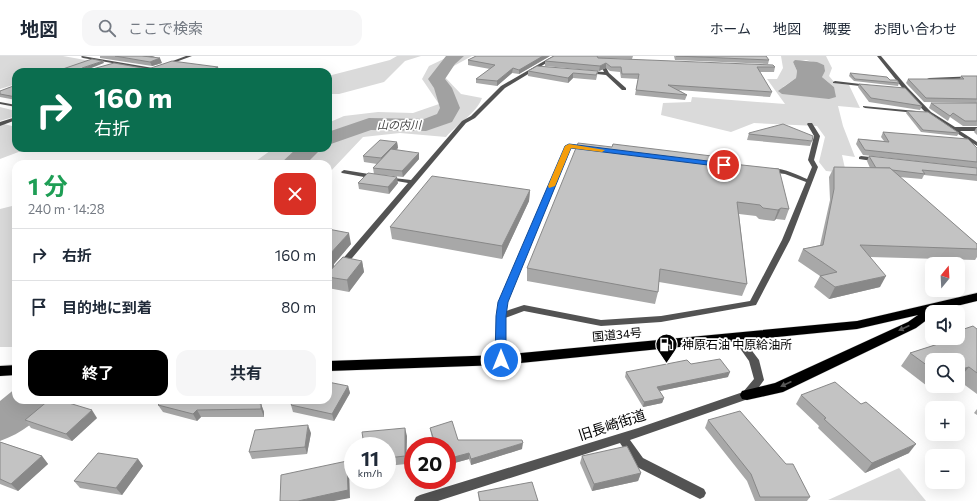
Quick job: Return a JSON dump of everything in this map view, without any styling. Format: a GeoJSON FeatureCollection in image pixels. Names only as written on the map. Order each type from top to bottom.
{"type":"FeatureCollection","features":[{"type":"Feature","properties":{"kind":"highway","name":"国道34号"},"geometry":{"type":"LineString","coordinates":[[948,305],[977,297]]}},
{"type":"Feature","properties":{"kind":"highway","name":"国道34号"},"geometry":{"type":"LineString","coordinates":[[332,366],[501,360],[737,338],[857,325],[925,311]]}},
{"type":"Feature","properties":{"kind":"highway"},"geometry":{"type":"LineString","coordinates":[[747,395],[785,384],[912,325],[925,316]]}},
{"type":"Feature","properties":{"kind":"highway"},"geometry":{"type":"LineString","coordinates":[[0,370],[12,370]]}},
{"type":"Feature","properties":{"kind":"street"},"geometry":{"type":"LineString","coordinates":[[156,68],[190,56]]}},
{"type":"Feature","properties":{"kind":"street"},"geometry":{"type":"LineString","coordinates":[[332,272],[464,122],[473,117],[503,87],[556,56]]}},
{"type":"Feature","properties":{"kind":"street"},"geometry":{"type":"LineString","coordinates":[[879,56],[920,105],[929,113],[975,142]]}},
{"type":"Feature","properties":{"kind":"street"},"geometry":{"type":"LineString","coordinates":[[83,57],[147,68]]}},
{"type":"Feature","properties":{"kind":"street"},"geometry":{"type":"LineString","coordinates":[[599,58],[605,61]]}},
{"type":"Feature","properties":{"kind":"street"},"geometry":{"type":"LineString","coordinates":[[599,58],[607,74],[624,89]]}},
{"type":"Feature","properties":{"kind":"street"},"geometry":{"type":"LineString","coordinates":[[101,67],[115,63]]}},
{"type":"Feature","properties":{"kind":"street"},"geometry":{"type":"LineString","coordinates":[[536,68],[544,68]]}},
{"type":"Feature","properties":{"kind":"street"},"geometry":{"type":"LineString","coordinates":[[583,72],[607,74]]}},
{"type":"Feature","properties":{"kind":"street"},"geometry":{"type":"LineString","coordinates":[[922,80],[977,77]]}},
{"type":"Feature","properties":{"kind":"street"},"geometry":{"type":"LineString","coordinates":[[899,81],[906,80]]}},
{"type":"Feature","properties":{"kind":"street"},"geometry":{"type":"LineString","coordinates":[[835,82],[874,86]]}},
{"type":"Feature","properties":{"kind":"street"},"geometry":{"type":"LineString","coordinates":[[898,88],[906,89]]}},
{"type":"Feature","properties":{"kind":"street"},"geometry":{"type":"LineString","coordinates":[[0,103],[12,105]]}},
{"type":"Feature","properties":{"kind":"street"},"geometry":{"type":"LineString","coordinates":[[920,105],[927,105]]}},
{"type":"Feature","properties":{"kind":"street"},"geometry":{"type":"LineString","coordinates":[[865,107],[929,113]]}},
{"type":"Feature","properties":{"kind":"street"},"geometry":{"type":"LineString","coordinates":[[0,124],[12,120]]}},
{"type":"Feature","properties":{"kind":"street"},"geometry":{"type":"LineString","coordinates":[[501,316],[524,308],[600,323],[661,319],[753,303],[786,240],[815,167],[810,160],[817,136],[810,124]]}},
{"type":"Feature","properties":{"kind":"street"},"geometry":{"type":"LineString","coordinates":[[955,129],[977,129]]}},
{"type":"Feature","properties":{"kind":"street"},"geometry":{"type":"LineString","coordinates":[[957,139],[975,142]]}},
{"type":"Feature","properties":{"kind":"street"},"geometry":{"type":"LineString","coordinates":[[501,360],[501,316],[503,302],[569,146],[592,149]]}},
{"type":"Feature","properties":{"kind":"street"},"geometry":{"type":"LineString","coordinates":[[861,158],[884,160]]}},
{"type":"Feature","properties":{"kind":"street"},"geometry":{"type":"LineString","coordinates":[[763,170],[786,172],[810,182]]}},
{"type":"Feature","properties":{"kind":"street"},"geometry":{"type":"LineString","coordinates":[[344,172],[412,182]]}},
{"type":"Feature","properties":{"kind":"street"},"geometry":{"type":"LineString","coordinates":[[737,338],[754,360],[759,380],[747,395]]}},
{"type":"Feature","properties":{"kind":"street","name":"旧長崎街道"},"geometry":{"type":"LineString","coordinates":[[420,501],[623,438],[747,395]]}},
{"type":"Feature","properties":{"kind":"street"},"geometry":{"type":"LineString","coordinates":[[623,438],[639,462],[700,492]]}},
{"type":"Feature","properties":{"kind":"shaded area"},"geometry":{"type":"Polygon","coordinates":[[[0,56],[63,56],[91,61],[68,68],[12,68],[12,85],[0,89],[0,56]]]}},
{"type":"Feature","properties":{"kind":"shaded area"},"geometry":{"type":"Polygon","coordinates":[[[397,56],[421,56],[405,61],[384,82],[339,94],[332,94],[332,75],[390,60],[397,56]]]}},
{"type":"Feature","properties":{"kind":"shaded area"},"geometry":{"type":"Polygon","coordinates":[[[450,56],[472,56],[441,73],[461,94],[482,98],[471,114],[446,137],[400,133],[363,137],[332,170],[332,160],[258,160],[268,152],[332,152],[332,121],[344,116],[378,112],[413,113],[439,104],[422,79],[429,66],[450,56]]]}},
{"type":"Feature","properties":{"kind":"shaded area"},"geometry":{"type":"Polygon","coordinates":[[[781,56],[826,56],[832,68],[829,76],[835,83],[849,85],[860,108],[838,106],[843,126],[855,157],[842,155],[846,173],[826,171],[819,162],[825,137],[817,126],[754,123],[731,132],[661,115],[663,103],[691,102],[692,97],[785,104],[767,79],[777,79],[783,68],[781,56]],[[806,60],[793,62],[797,71],[796,78],[783,87],[834,87],[822,77],[824,65],[806,60]]]}},
{"type":"Feature","properties":{"kind":"shaded area"},"geometry":{"type":"Polygon","coordinates":[[[795,60],[817,62],[824,65],[825,71],[822,77],[834,87],[836,97],[829,99],[782,94],[778,91],[796,78],[797,71],[793,62],[795,60]]]}},
{"type":"Feature","properties":{"kind":"shaded area"},"geometry":{"type":"Polygon","coordinates":[[[0,107],[12,110],[12,117],[0,121],[0,107]]]}},
{"type":"Feature","properties":{"kind":"shaded area"},"geometry":{"type":"Polygon","coordinates":[[[0,123],[12,126],[12,152],[18,152],[0,159],[0,123]]]}},
{"type":"Feature","properties":{"kind":"shaded area"},"geometry":{"type":"Polygon","coordinates":[[[12,206],[12,347],[0,347],[0,209],[12,206]]]}},
{"type":"Feature","properties":{"kind":"shaded area"},"geometry":{"type":"Polygon","coordinates":[[[899,468],[926,501],[828,500],[899,468]]]}},
{"type":"Feature","properties":{"kind":"building"},"geometry":{"type":"Polygon","coordinates":[[[115,56],[142,56],[160,58],[150,62],[115,56]]]}},
{"type":"Feature","properties":{"kind":"building"},"geometry":{"type":"Polygon","coordinates":[[[476,56],[543,56],[519,70],[513,68],[497,81],[476,79],[495,65],[468,60],[476,56]]]}},
{"type":"Feature","properties":{"kind":"building"},"geometry":{"type":"Polygon","coordinates":[[[554,56],[597,56],[598,58],[773,65],[775,67],[757,67],[772,92],[668,85],[687,95],[636,90],[639,74],[622,74],[621,67],[611,67],[606,63],[600,66],[545,61],[554,56]]]}},
{"type":"Feature","properties":{"kind":"building"},"geometry":{"type":"Polygon","coordinates":[[[676,56],[766,56],[769,60],[676,56]]]}},
{"type":"Feature","properties":{"kind":"building"},"geometry":{"type":"Polygon","coordinates":[[[92,59],[103,61],[82,68],[66,68],[92,59]]]}},
{"type":"Feature","properties":{"kind":"building"},"geometry":{"type":"Polygon","coordinates":[[[172,61],[218,67],[216,68],[151,68],[172,61]]]}},
{"type":"Feature","properties":{"kind":"building"},"geometry":{"type":"Polygon","coordinates":[[[114,63],[142,68],[96,68],[114,63]]]}},
{"type":"Feature","properties":{"kind":"building"},"geometry":{"type":"Polygon","coordinates":[[[537,66],[598,71],[596,75],[573,73],[568,78],[528,71],[537,66]]]}},
{"type":"Feature","properties":{"kind":"building"},"geometry":{"type":"Polygon","coordinates":[[[850,73],[887,77],[890,80],[897,80],[899,83],[855,79],[850,73]]]}},
{"type":"Feature","properties":{"kind":"building"},"geometry":{"type":"Polygon","coordinates":[[[961,76],[977,76],[977,99],[926,98],[908,79],[964,79],[961,76]]]}},
{"type":"Feature","properties":{"kind":"building"},"geometry":{"type":"Polygon","coordinates":[[[859,84],[905,88],[922,106],[871,98],[859,84]]]}},
{"type":"Feature","properties":{"kind":"building"},"geometry":{"type":"Polygon","coordinates":[[[12,86],[12,96],[0,94],[0,91],[12,86]]]}},
{"type":"Feature","properties":{"kind":"building"},"geometry":{"type":"Polygon","coordinates":[[[931,103],[977,103],[977,121],[965,121],[953,113],[950,116],[931,103]]]}},
{"type":"Feature","properties":{"kind":"building"},"geometry":{"type":"Polygon","coordinates":[[[907,111],[928,112],[959,133],[923,130],[907,111]]]}},
{"type":"Feature","properties":{"kind":"building"},"geometry":{"type":"Polygon","coordinates":[[[783,124],[813,136],[812,141],[749,134],[749,133],[783,124]]]}},
{"type":"Feature","properties":{"kind":"building"},"geometry":{"type":"Polygon","coordinates":[[[883,132],[968,139],[977,148],[977,162],[865,150],[858,139],[889,142],[883,132]]]}},
{"type":"Feature","properties":{"kind":"building"},"geometry":{"type":"Polygon","coordinates":[[[380,140],[397,142],[381,158],[363,156],[380,140]]]}},
{"type":"Feature","properties":{"kind":"building"},"geometry":{"type":"Polygon","coordinates":[[[578,143],[612,147],[613,144],[720,157],[720,161],[733,164],[779,169],[789,209],[781,208],[778,210],[763,208],[760,205],[737,202],[747,284],[660,269],[658,292],[527,268],[578,143]]]}},
{"type":"Feature","properties":{"kind":"building"},"geometry":{"type":"Polygon","coordinates":[[[391,149],[419,153],[402,171],[373,168],[391,149]]]}},
{"type":"Feature","properties":{"kind":"building"},"geometry":{"type":"Polygon","coordinates":[[[869,156],[977,168],[977,175],[922,170],[925,174],[892,170],[890,168],[876,168],[869,156]]]}},
{"type":"Feature","properties":{"kind":"building"},"geometry":{"type":"Polygon","coordinates":[[[834,167],[890,168],[977,244],[977,249],[860,245],[886,276],[835,287],[820,276],[837,272],[803,249],[823,245],[834,189],[834,167]]]}},
{"type":"Feature","properties":{"kind":"building"},"geometry":{"type":"Polygon","coordinates":[[[368,173],[397,177],[388,187],[358,183],[368,173]]]}},
{"type":"Feature","properties":{"kind":"building"},"geometry":{"type":"Polygon","coordinates":[[[432,176],[530,190],[502,246],[390,227],[432,176]]]}},
{"type":"Feature","properties":{"kind":"building"},"geometry":{"type":"Polygon","coordinates":[[[332,230],[349,233],[332,252],[332,230]]]}},
{"type":"Feature","properties":{"kind":"building"},"geometry":{"type":"Polygon","coordinates":[[[343,257],[362,261],[347,280],[332,278],[332,269],[343,257]]]}},
{"type":"Feature","properties":{"kind":"building"},"geometry":{"type":"Polygon","coordinates":[[[973,326],[977,329],[977,373],[969,367],[965,368],[965,353],[925,353],[925,364],[910,353],[935,345],[965,345],[965,329],[973,326]]]}},
{"type":"Feature","properties":{"kind":"building"},"geometry":{"type":"Polygon","coordinates":[[[720,359],[730,372],[657,387],[664,398],[644,402],[626,372],[687,360],[691,364],[720,359]]]}},
{"type":"Feature","properties":{"kind":"building"},"geometry":{"type":"Polygon","coordinates":[[[835,382],[861,404],[866,402],[916,444],[872,463],[824,419],[826,418],[801,395],[835,382]]]}},
{"type":"Feature","properties":{"kind":"building"},"geometry":{"type":"Polygon","coordinates":[[[332,383],[348,386],[332,414],[291,405],[332,404],[332,383]]]}},
{"type":"Feature","properties":{"kind":"building"},"geometry":{"type":"Polygon","coordinates":[[[44,404],[72,404],[92,410],[66,434],[25,420],[44,404]]]}},
{"type":"Feature","properties":{"kind":"building"},"geometry":{"type":"Polygon","coordinates":[[[261,404],[261,409],[197,410],[193,414],[158,405],[261,404]]]}},
{"type":"Feature","properties":{"kind":"building"},"geometry":{"type":"Polygon","coordinates":[[[740,411],[786,464],[793,464],[810,497],[760,497],[751,474],[708,420],[740,411]]]}},
{"type":"Feature","properties":{"kind":"building"},"geometry":{"type":"Polygon","coordinates":[[[452,421],[458,440],[522,440],[523,443],[471,459],[469,453],[456,457],[456,437],[433,437],[430,428],[452,421]]]}},
{"type":"Feature","properties":{"kind":"building"},"geometry":{"type":"Polygon","coordinates":[[[308,425],[305,447],[249,452],[255,430],[308,425]]]}},
{"type":"Feature","properties":{"kind":"building"},"geometry":{"type":"Polygon","coordinates":[[[405,428],[404,456],[396,457],[396,437],[363,437],[362,432],[405,428]]]}},
{"type":"Feature","properties":{"kind":"building"},"geometry":{"type":"Polygon","coordinates":[[[0,442],[42,456],[11,484],[0,479],[0,442]]]}},
{"type":"Feature","properties":{"kind":"building"},"geometry":{"type":"Polygon","coordinates":[[[627,446],[641,473],[594,484],[582,456],[627,446]]]}},
{"type":"Feature","properties":{"kind":"building"},"geometry":{"type":"Polygon","coordinates":[[[98,453],[138,459],[116,488],[74,481],[98,453]]]}},
{"type":"Feature","properties":{"kind":"building"},"geometry":{"type":"Polygon","coordinates":[[[344,462],[344,489],[348,490],[298,501],[280,501],[281,475],[344,462]]]}},
{"type":"Feature","properties":{"kind":"building"},"geometry":{"type":"Polygon","coordinates":[[[532,482],[538,501],[480,501],[478,492],[532,482]]]}},
{"type":"Feature","properties":{"kind":"waterway","name":"山の内川"},"geometry":{"type":"LineString","coordinates":[[332,138],[369,124],[426,125],[445,118],[450,108],[443,88],[436,79],[449,61],[456,56]]}},
{"type":"Feature","properties":{"kind":"waterway","name":"山の内川"},"geometry":{"type":"LineString","coordinates":[[297,160],[306,152]]}},
{"type":"Feature","properties":{"kind":"waterway","name":"山の内川"},"geometry":{"type":"LineString","coordinates":[[0,423],[14,414],[25,404]]}},
{"type":"Feature","properties":{"kind":"slow traffic"},"geometry":{"type":"LineString","coordinates":[[552,186],[569,146],[602,150]]}},
{"type":"Feature","properties":{"kind":"place","name":"神原石油 中原給油所"},"geometry":{"type":"Point","coordinates":[666,364]}},
{"type":"Feature","properties":{"kind":"route"},"geometry":{"type":"LineString","coordinates":[[501,360],[501,316],[503,302],[569,146],[724,165]]}}]}
